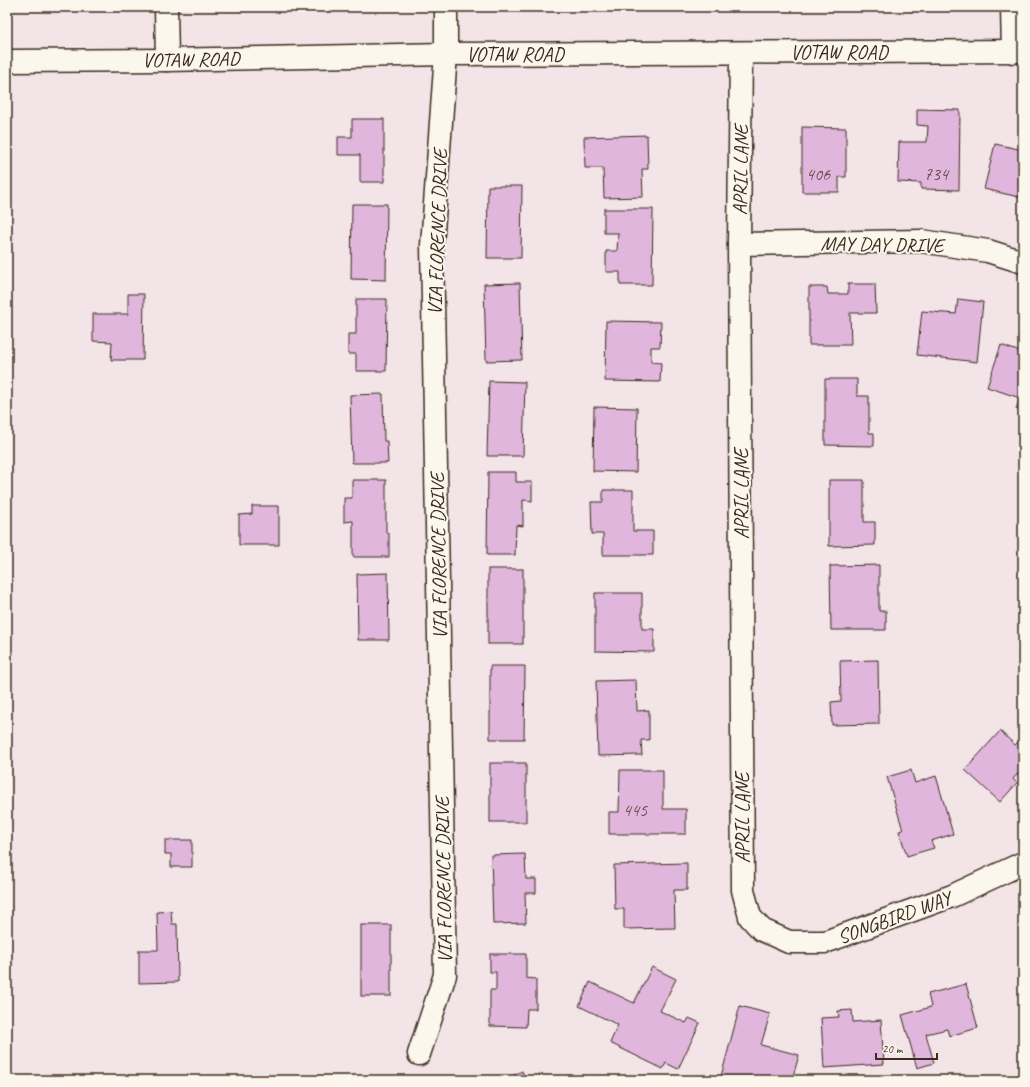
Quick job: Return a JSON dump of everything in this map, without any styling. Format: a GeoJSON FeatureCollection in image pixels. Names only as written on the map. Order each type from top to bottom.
{"type":"FeatureCollection","features":[{"type":"Feature","properties":{"kind":"street"},"geometry":{"type":"LineString","coordinates":[[166,7],[167,60]]}},
{"type":"Feature","properties":{"kind":"street","name":"VIA FLORENCE DRIVE"},"geometry":{"type":"LineString","coordinates":[[419,1054],[445,975],[432,245],[446,54],[446,7]]}},
{"type":"Feature","properties":{"kind":"street"},"geometry":{"type":"LineString","coordinates":[[1012,7],[1018,51]]}},
{"type":"Feature","properties":{"kind":"street","name":"VOTAW ROAD"},"geometry":{"type":"LineString","coordinates":[[7,61],[167,60],[446,54],[1018,51]]}},
{"type":"Feature","properties":{"kind":"street","name":"APRIL LANE"},"geometry":{"type":"LineString","coordinates":[[742,52],[739,244],[743,890],[750,917],[762,930]]}},
{"type":"Feature","properties":{"kind":"street","name":"MAY DAY DRIVE"},"geometry":{"type":"LineString","coordinates":[[739,244],[921,241],[988,251],[1023,262]]}},
{"type":"Feature","properties":{"kind":"street","name":"SONGBIRD WAY"},"geometry":{"type":"LineString","coordinates":[[762,930],[789,942],[825,942],[952,896],[1023,864]]}},
{"type":"Feature","properties":{"kind":"building"},"geometry":{"type":"Polygon","coordinates":[[[917,109],[960,110],[959,190],[921,189],[921,183],[898,182],[899,142],[927,142],[928,126],[917,125],[917,109]]]}},
{"type":"Feature","properties":{"kind":"building"},"geometry":{"type":"Polygon","coordinates":[[[352,119],[384,119],[384,182],[360,182],[360,155],[338,155],[338,137],[352,137],[352,119]]]}},
{"type":"Feature","properties":{"kind":"building"},"geometry":{"type":"Polygon","coordinates":[[[802,127],[846,128],[846,177],[839,177],[839,192],[802,192],[802,127]]]}},
{"type":"Feature","properties":{"kind":"building"},"geometry":{"type":"Polygon","coordinates":[[[647,135],[648,169],[642,169],[643,197],[604,198],[603,168],[585,168],[584,137],[647,135]]]}},
{"type":"Feature","properties":{"kind":"building"},"geometry":{"type":"Polygon","coordinates":[[[995,144],[1023,150],[1023,198],[984,189],[995,144]]]}},
{"type":"Feature","properties":{"kind":"building"},"geometry":{"type":"Polygon","coordinates":[[[488,186],[522,186],[521,258],[487,258],[488,186]]]}},
{"type":"Feature","properties":{"kind":"building"},"geometry":{"type":"Polygon","coordinates":[[[352,204],[387,204],[386,280],[351,279],[352,204]]]}},
{"type":"Feature","properties":{"kind":"building"},"geometry":{"type":"Polygon","coordinates":[[[604,209],[653,209],[652,285],[620,285],[620,272],[606,272],[606,251],[617,251],[618,233],[604,233],[604,209]]]}},
{"type":"Feature","properties":{"kind":"building"},"geometry":{"type":"Polygon","coordinates":[[[520,283],[522,360],[486,361],[484,284],[520,283]]]}},
{"type":"Feature","properties":{"kind":"building"},"geometry":{"type":"Polygon","coordinates":[[[848,284],[875,284],[876,313],[850,313],[851,345],[809,345],[809,287],[827,287],[828,294],[848,294],[848,284]]]}},
{"type":"Feature","properties":{"kind":"building"},"geometry":{"type":"Polygon","coordinates":[[[128,294],[144,294],[143,360],[111,360],[112,342],[93,341],[93,314],[128,314],[128,294]]]}},
{"type":"Feature","properties":{"kind":"building"},"geometry":{"type":"Polygon","coordinates":[[[356,299],[387,299],[386,371],[356,371],[356,354],[348,354],[348,334],[356,334],[356,299]]]}},
{"type":"Feature","properties":{"kind":"building"},"geometry":{"type":"Polygon","coordinates":[[[958,299],[983,302],[977,362],[917,355],[922,311],[956,314],[958,299]]]}},
{"type":"Feature","properties":{"kind":"building"},"geometry":{"type":"Polygon","coordinates":[[[606,321],[661,322],[660,347],[651,347],[651,362],[661,363],[660,382],[605,381],[606,321]]]}},
{"type":"Feature","properties":{"kind":"building"},"geometry":{"type":"Polygon","coordinates":[[[1001,345],[1023,353],[1023,411],[1016,409],[1020,398],[987,387],[1001,345]]]}},
{"type":"Feature","properties":{"kind":"building"},"geometry":{"type":"Polygon","coordinates":[[[825,379],[857,379],[857,396],[869,396],[869,433],[874,433],[874,446],[825,445],[825,379]]]}},
{"type":"Feature","properties":{"kind":"building"},"geometry":{"type":"Polygon","coordinates":[[[489,381],[525,382],[523,456],[487,456],[489,381]]]}},
{"type":"Feature","properties":{"kind":"building"},"geometry":{"type":"Polygon","coordinates":[[[383,394],[384,441],[387,441],[388,463],[352,463],[350,395],[383,394]]]}},
{"type":"Feature","properties":{"kind":"building"},"geometry":{"type":"Polygon","coordinates":[[[594,407],[637,408],[636,472],[593,471],[594,407]]]}},
{"type":"Feature","properties":{"kind":"building"},"geometry":{"type":"Polygon","coordinates":[[[488,472],[516,472],[516,482],[532,482],[532,501],[523,500],[523,526],[516,525],[515,555],[487,555],[488,472]]]}},
{"type":"Feature","properties":{"kind":"building"},"geometry":{"type":"Polygon","coordinates":[[[352,480],[386,480],[386,533],[389,533],[389,557],[353,557],[353,521],[344,522],[344,498],[352,498],[352,480]]]}},
{"type":"Feature","properties":{"kind":"building"},"geometry":{"type":"Polygon","coordinates":[[[829,480],[864,480],[864,522],[875,522],[875,545],[829,546],[829,480]]]}},
{"type":"Feature","properties":{"kind":"building"},"geometry":{"type":"Polygon","coordinates":[[[603,490],[633,490],[633,531],[653,531],[653,555],[603,555],[603,534],[592,534],[591,502],[603,502],[603,490]]]}},
{"type":"Feature","properties":{"kind":"building"},"geometry":{"type":"Polygon","coordinates":[[[252,506],[279,506],[279,545],[239,545],[239,515],[252,514],[252,506]]]}},
{"type":"Feature","properties":{"kind":"building"},"geometry":{"type":"Polygon","coordinates":[[[879,565],[879,611],[886,611],[886,630],[831,630],[830,566],[879,565]]]}},
{"type":"Feature","properties":{"kind":"building"},"geometry":{"type":"Polygon","coordinates":[[[488,569],[523,569],[523,644],[488,644],[488,569]]]}},
{"type":"Feature","properties":{"kind":"building"},"geometry":{"type":"Polygon","coordinates":[[[388,573],[389,640],[358,640],[357,574],[388,573]]]}},
{"type":"Feature","properties":{"kind":"building"},"geometry":{"type":"Polygon","coordinates":[[[595,593],[642,593],[642,629],[654,629],[654,652],[595,651],[595,593]]]}},
{"type":"Feature","properties":{"kind":"building"},"geometry":{"type":"Polygon","coordinates":[[[1023,606],[1023,638],[1019,637],[1023,606]]]}},
{"type":"Feature","properties":{"kind":"building"},"geometry":{"type":"Polygon","coordinates":[[[1022,657],[1023,685],[1020,685],[1022,657]]]}},
{"type":"Feature","properties":{"kind":"building"},"geometry":{"type":"Polygon","coordinates":[[[878,660],[879,724],[832,725],[831,702],[841,701],[840,661],[878,660]]]}},
{"type":"Feature","properties":{"kind":"building"},"geometry":{"type":"Polygon","coordinates":[[[490,666],[525,666],[524,739],[490,739],[490,666]]]}},
{"type":"Feature","properties":{"kind":"building"},"geometry":{"type":"Polygon","coordinates":[[[636,680],[637,711],[649,710],[649,740],[641,740],[642,755],[598,756],[596,681],[636,680]]]}},
{"type":"Feature","properties":{"kind":"building"},"geometry":{"type":"Polygon","coordinates":[[[1000,731],[1015,745],[1021,739],[1023,741],[1023,768],[1013,779],[1017,783],[1000,802],[965,770],[1000,731]]]}},
{"type":"Feature","properties":{"kind":"building"},"geometry":{"type":"Polygon","coordinates":[[[490,763],[526,763],[526,822],[490,822],[490,763]]]}},
{"type":"Feature","properties":{"kind":"building"},"geometry":{"type":"Polygon","coordinates":[[[620,770],[663,770],[663,809],[686,809],[686,834],[609,834],[609,812],[619,812],[620,770]]]}},
{"type":"Feature","properties":{"kind":"building"},"geometry":{"type":"Polygon","coordinates":[[[911,770],[915,783],[936,776],[953,834],[931,841],[934,848],[907,856],[899,831],[903,830],[887,777],[911,770]]]}},
{"type":"Feature","properties":{"kind":"building"},"geometry":{"type":"Polygon","coordinates":[[[165,840],[192,840],[192,867],[171,867],[171,854],[165,854],[165,840]]]}},
{"type":"Feature","properties":{"kind":"building"},"geometry":{"type":"Polygon","coordinates":[[[525,854],[526,879],[536,879],[536,893],[525,893],[526,923],[493,924],[491,855],[525,854]]]}},
{"type":"Feature","properties":{"kind":"building"},"geometry":{"type":"Polygon","coordinates":[[[687,863],[687,890],[674,890],[675,928],[624,929],[624,909],[615,909],[614,865],[687,863]]]}},
{"type":"Feature","properties":{"kind":"building"},"geometry":{"type":"Polygon","coordinates":[[[171,911],[172,924],[177,924],[178,982],[139,983],[139,950],[158,950],[157,912],[171,911]]]}},
{"type":"Feature","properties":{"kind":"building"},"geometry":{"type":"Polygon","coordinates":[[[361,925],[391,925],[391,996],[361,996],[361,925]]]}},
{"type":"Feature","properties":{"kind":"building"},"geometry":{"type":"Polygon","coordinates":[[[490,954],[526,954],[526,978],[536,979],[536,1009],[527,1009],[526,1027],[490,1026],[490,990],[496,990],[496,972],[490,972],[490,954]]]}},
{"type":"Feature","properties":{"kind":"building"},"geometry":{"type":"Polygon","coordinates":[[[652,967],[676,979],[660,1011],[686,1023],[689,1018],[700,1023],[678,1069],[666,1063],[663,1069],[610,1043],[618,1025],[579,1006],[590,982],[634,1003],[652,967]]]}},
{"type":"Feature","properties":{"kind":"building"},"geometry":{"type":"Polygon","coordinates":[[[966,984],[978,1028],[949,1036],[947,1029],[926,1034],[934,1063],[917,1068],[902,1015],[931,1007],[928,994],[966,984]]]}},
{"type":"Feature","properties":{"kind":"building"},"geometry":{"type":"Polygon","coordinates":[[[740,1006],[770,1014],[761,1045],[799,1055],[792,1080],[720,1080],[740,1006]]]}},
{"type":"Feature","properties":{"kind":"building"},"geometry":{"type":"Polygon","coordinates":[[[852,1010],[853,1022],[881,1020],[884,1064],[824,1068],[821,1018],[839,1017],[838,1011],[852,1010]]]}},
{"type":"Feature","properties":{"kind":"building"},"geometry":{"type":"Polygon","coordinates":[[[522,1071],[526,1080],[504,1080],[522,1071]]]}}]}
